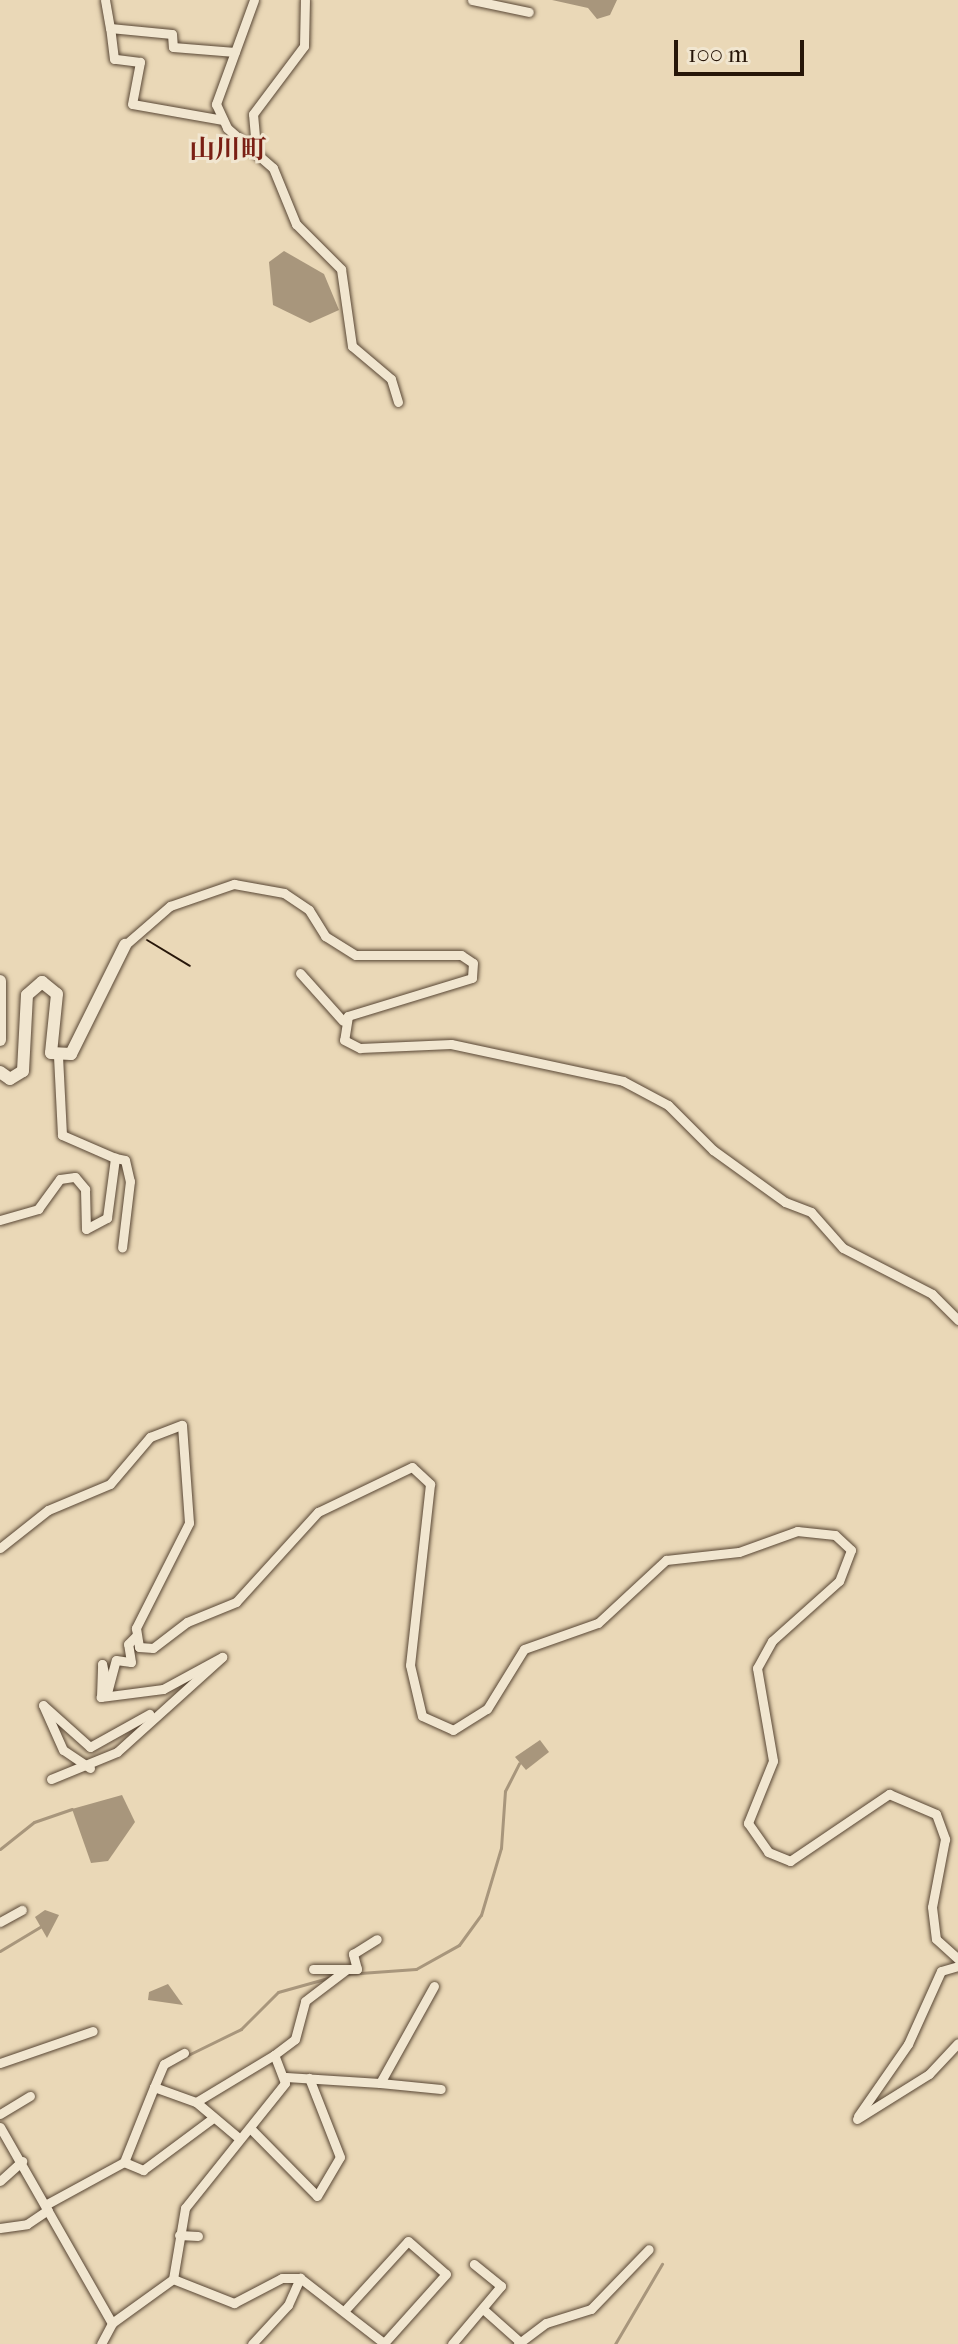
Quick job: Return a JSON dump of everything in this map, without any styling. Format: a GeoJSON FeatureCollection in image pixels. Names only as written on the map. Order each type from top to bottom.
{"type":"FeatureCollection","features":[{"type":"Feature","properties":{"kind":"street"},"geometry":{"type":"LineString","coordinates":[[105,0],[114,59],[140,62],[132,104],[223,120]]}},
{"type":"Feature","properties":{"kind":"street"},"geometry":{"type":"LineString","coordinates":[[254,0],[216,104],[223,120],[273,168],[296,224],[341,269],[352,346],[391,379],[398,402]]}},
{"type":"Feature","properties":{"kind":"street"},"geometry":{"type":"LineString","coordinates":[[257,150],[253,114],[304,46],[305,0]]}},
{"type":"Feature","properties":{"kind":"street"},"geometry":{"type":"LineString","coordinates":[[472,0],[529,12]]}},
{"type":"Feature","properties":{"kind":"street"},"geometry":{"type":"LineString","coordinates":[[110,28],[172,34],[173,47],[235,52]]}},
{"type":"Feature","properties":{"kind":"street"},"geometry":{"type":"LineString","coordinates":[[58,1057],[71,1054],[125,945],[139,927],[200,891],[256,884],[309,910],[325,936],[356,955],[445,953],[473,963],[472,978],[343,1021]]}},
{"type":"Feature","properties":{"kind":"street"},"geometry":{"type":"LineString","coordinates":[[300,973],[343,1021],[352,1047],[451,1044],[623,1081],[668,1105],[713,1150],[785,1202],[811,1212],[843,1248],[932,1294],[958,1320]]}},
{"type":"Feature","properties":{"kind":"street"},"geometry":{"type":"LineString","coordinates":[[0,981],[0,1040]]}},
{"type":"Feature","properties":{"kind":"street"},"geometry":{"type":"LineString","coordinates":[[0,1072],[10,1079],[23,1071],[27,995],[42,982],[57,994],[47,1035],[58,1057],[62,1135],[125,1160],[130,1181],[122,1248]]}},
{"type":"Feature","properties":{"kind":"street"},"geometry":{"type":"LineString","coordinates":[[0,1220],[28,1215],[60,1179],[75,1177],[85,1189],[86,1229],[94,1229],[107,1218],[115,1158]]}},
{"type":"Feature","properties":{"kind":"street"},"geometry":{"type":"LineString","coordinates":[[0,1548],[40,1515],[110,1484],[150,1437],[182,1425],[189,1523],[136,1636],[128,1644],[131,1662]]}},
{"type":"Feature","properties":{"kind":"street"},"geometry":{"type":"LineString","coordinates":[[131,1662],[142,1648],[236,1602],[318,1512],[412,1467],[430,1484],[410,1665],[422,1716],[442,1729],[465,1727],[487,1709],[524,1649],[598,1623],[666,1560],[739,1552],[797,1531],[835,1535],[851,1550],[839,1581],[772,1641],[757,1668],[773,1761],[748,1823],[768,1852],[790,1861],[889,1794],[936,1814],[945,1839],[932,1907],[936,1939],[958,1959]]}},
{"type":"Feature","properties":{"kind":"street"},"geometry":{"type":"LineString","coordinates":[[136,1636],[142,1648]]}},
{"type":"Feature","properties":{"kind":"street"},"geometry":{"type":"LineString","coordinates":[[90,1768],[63,1750],[43,1705],[90,1747],[184,1699],[222,1657],[163,1689],[101,1697],[102,1664],[108,1689],[116,1660],[131,1662]]}},
{"type":"Feature","properties":{"kind":"street"},"geometry":{"type":"LineString","coordinates":[[51,1779],[90,1768],[160,1711]]}},
{"type":"Feature","properties":{"kind":"street"},"geometry":{"type":"LineString","coordinates":[[0,1922],[22,1910]]}},
{"type":"Feature","properties":{"kind":"street"},"geometry":{"type":"LineString","coordinates":[[313,1969],[344,1972],[357,1969],[353,1954],[377,1939]]}},
{"type":"Feature","properties":{"kind":"street"},"geometry":{"type":"LineString","coordinates":[[958,1966],[941,1971],[908,2044],[857,2118],[929,2074],[958,2043]]}},
{"type":"Feature","properties":{"kind":"street"},"geometry":{"type":"LineString","coordinates":[[196,2102],[295,2039],[305,2001],[344,1972]]}},
{"type":"Feature","properties":{"kind":"street"},"geometry":{"type":"LineString","coordinates":[[380,2083],[434,1986]]}},
{"type":"Feature","properties":{"kind":"street"},"geometry":{"type":"LineString","coordinates":[[0,2063],[93,2031]]}},
{"type":"Feature","properties":{"kind":"street"},"geometry":{"type":"LineString","coordinates":[[0,2228],[47,2207],[124,2162],[164,2064],[184,2053]]}},
{"type":"Feature","properties":{"kind":"street"},"geometry":{"type":"LineString","coordinates":[[274,2055],[286,2077]]}},
{"type":"Feature","properties":{"kind":"street"},"geometry":{"type":"LineString","coordinates":[[286,2077],[441,2089]]}},
{"type":"Feature","properties":{"kind":"street"},"geometry":{"type":"LineString","coordinates":[[101,2344],[112,2323],[173,2279],[185,2208],[250,2128],[286,2077]]}},
{"type":"Feature","properties":{"kind":"street"},"geometry":{"type":"LineString","coordinates":[[250,2128],[317,2196],[340,2157],[309,2078]]}},
{"type":"Feature","properties":{"kind":"street"},"geometry":{"type":"LineString","coordinates":[[154,2087],[196,2102],[240,2139]]}},
{"type":"Feature","properties":{"kind":"street"},"geometry":{"type":"LineString","coordinates":[[0,2114],[30,2096]]}},
{"type":"Feature","properties":{"kind":"street"},"geometry":{"type":"LineString","coordinates":[[124,2162],[143,2170],[213,2118]]}},
{"type":"Feature","properties":{"kind":"street"},"geometry":{"type":"LineString","coordinates":[[0,2127],[112,2323]]}},
{"type":"Feature","properties":{"kind":"street"},"geometry":{"type":"LineString","coordinates":[[0,2181],[22,2161]]}},
{"type":"Feature","properties":{"kind":"street"},"geometry":{"type":"LineString","coordinates":[[179,2235],[198,2236]]}},
{"type":"Feature","properties":{"kind":"street"},"geometry":{"type":"LineString","coordinates":[[173,2279],[234,2303],[282,2278],[300,2278],[345,2310],[379,2342],[446,2274],[408,2241],[345,2310]]}},
{"type":"Feature","properties":{"kind":"street"},"geometry":{"type":"LineString","coordinates":[[483,2309],[519,2343],[546,2323],[591,2309],[649,2249]]}},
{"type":"Feature","properties":{"kind":"street"},"geometry":{"type":"LineString","coordinates":[[452,2344],[501,2286],[474,2264]]}},
{"type":"Feature","properties":{"kind":"street"},"geometry":{"type":"LineString","coordinates":[[252,2344],[288,2305],[300,2278]]}},
{"type":"Feature","properties":{"kind":"shaded area"},"geometry":{"type":"Polygon","coordinates":[[[552,0],[617,0],[610,15],[597,19],[588,8],[552,0]]]}},
{"type":"Feature","properties":{"kind":"shaded area"},"geometry":{"type":"Polygon","coordinates":[[[284,251],[324,274],[339,310],[310,323],[273,305],[269,262],[284,251]]]}},
{"type":"Feature","properties":{"kind":"shaded area"},"geometry":{"type":"Polygon","coordinates":[[[540,1740],[549,1752],[526,1770],[515,1757],[540,1740]]]}},
{"type":"Feature","properties":{"kind":"shaded area"},"geometry":{"type":"Polygon","coordinates":[[[122,1795],[135,1822],[108,1861],[91,1863],[72,1809],[122,1795]]]}},
{"type":"Feature","properties":{"kind":"shaded area"},"geometry":{"type":"Polygon","coordinates":[[[45,1910],[59,1915],[47,1938],[35,1917],[45,1910]]]}},
{"type":"Feature","properties":{"kind":"shaded area"},"geometry":{"type":"Polygon","coordinates":[[[168,1984],[183,2005],[148,2000],[149,1992],[168,1984]]]}},
{"type":"Feature","properties":{"kind":"waterway"},"geometry":{"type":"LineString","coordinates":[[346,1974],[416,1969],[459,1945],[481,1915],[501,1848],[505,1791],[519,1763]]}},
{"type":"Feature","properties":{"kind":"waterway"},"geometry":{"type":"LineString","coordinates":[[0,1849],[34,1822],[72,1809]]}},
{"type":"Feature","properties":{"kind":"waterway"},"geometry":{"type":"LineString","coordinates":[[0,1951],[40,1927]]}},
{"type":"Feature","properties":{"kind":"waterway"},"geometry":{"type":"LineString","coordinates":[[188,2055],[241,2029],[278,1992],[328,1978]]}},
{"type":"Feature","properties":{"kind":"waterway"},"geometry":{"type":"LineString","coordinates":[[615,2344],[662,2264]]}},
{"type":"Feature","properties":{"kind":"tram line"},"geometry":{"type":"LineString","coordinates":[[147,940],[190,966]]}},
{"type":"Feature","properties":{"kind":"district","name":"山川町"},"geometry":{"type":"Point","coordinates":[228,150]}}]}
